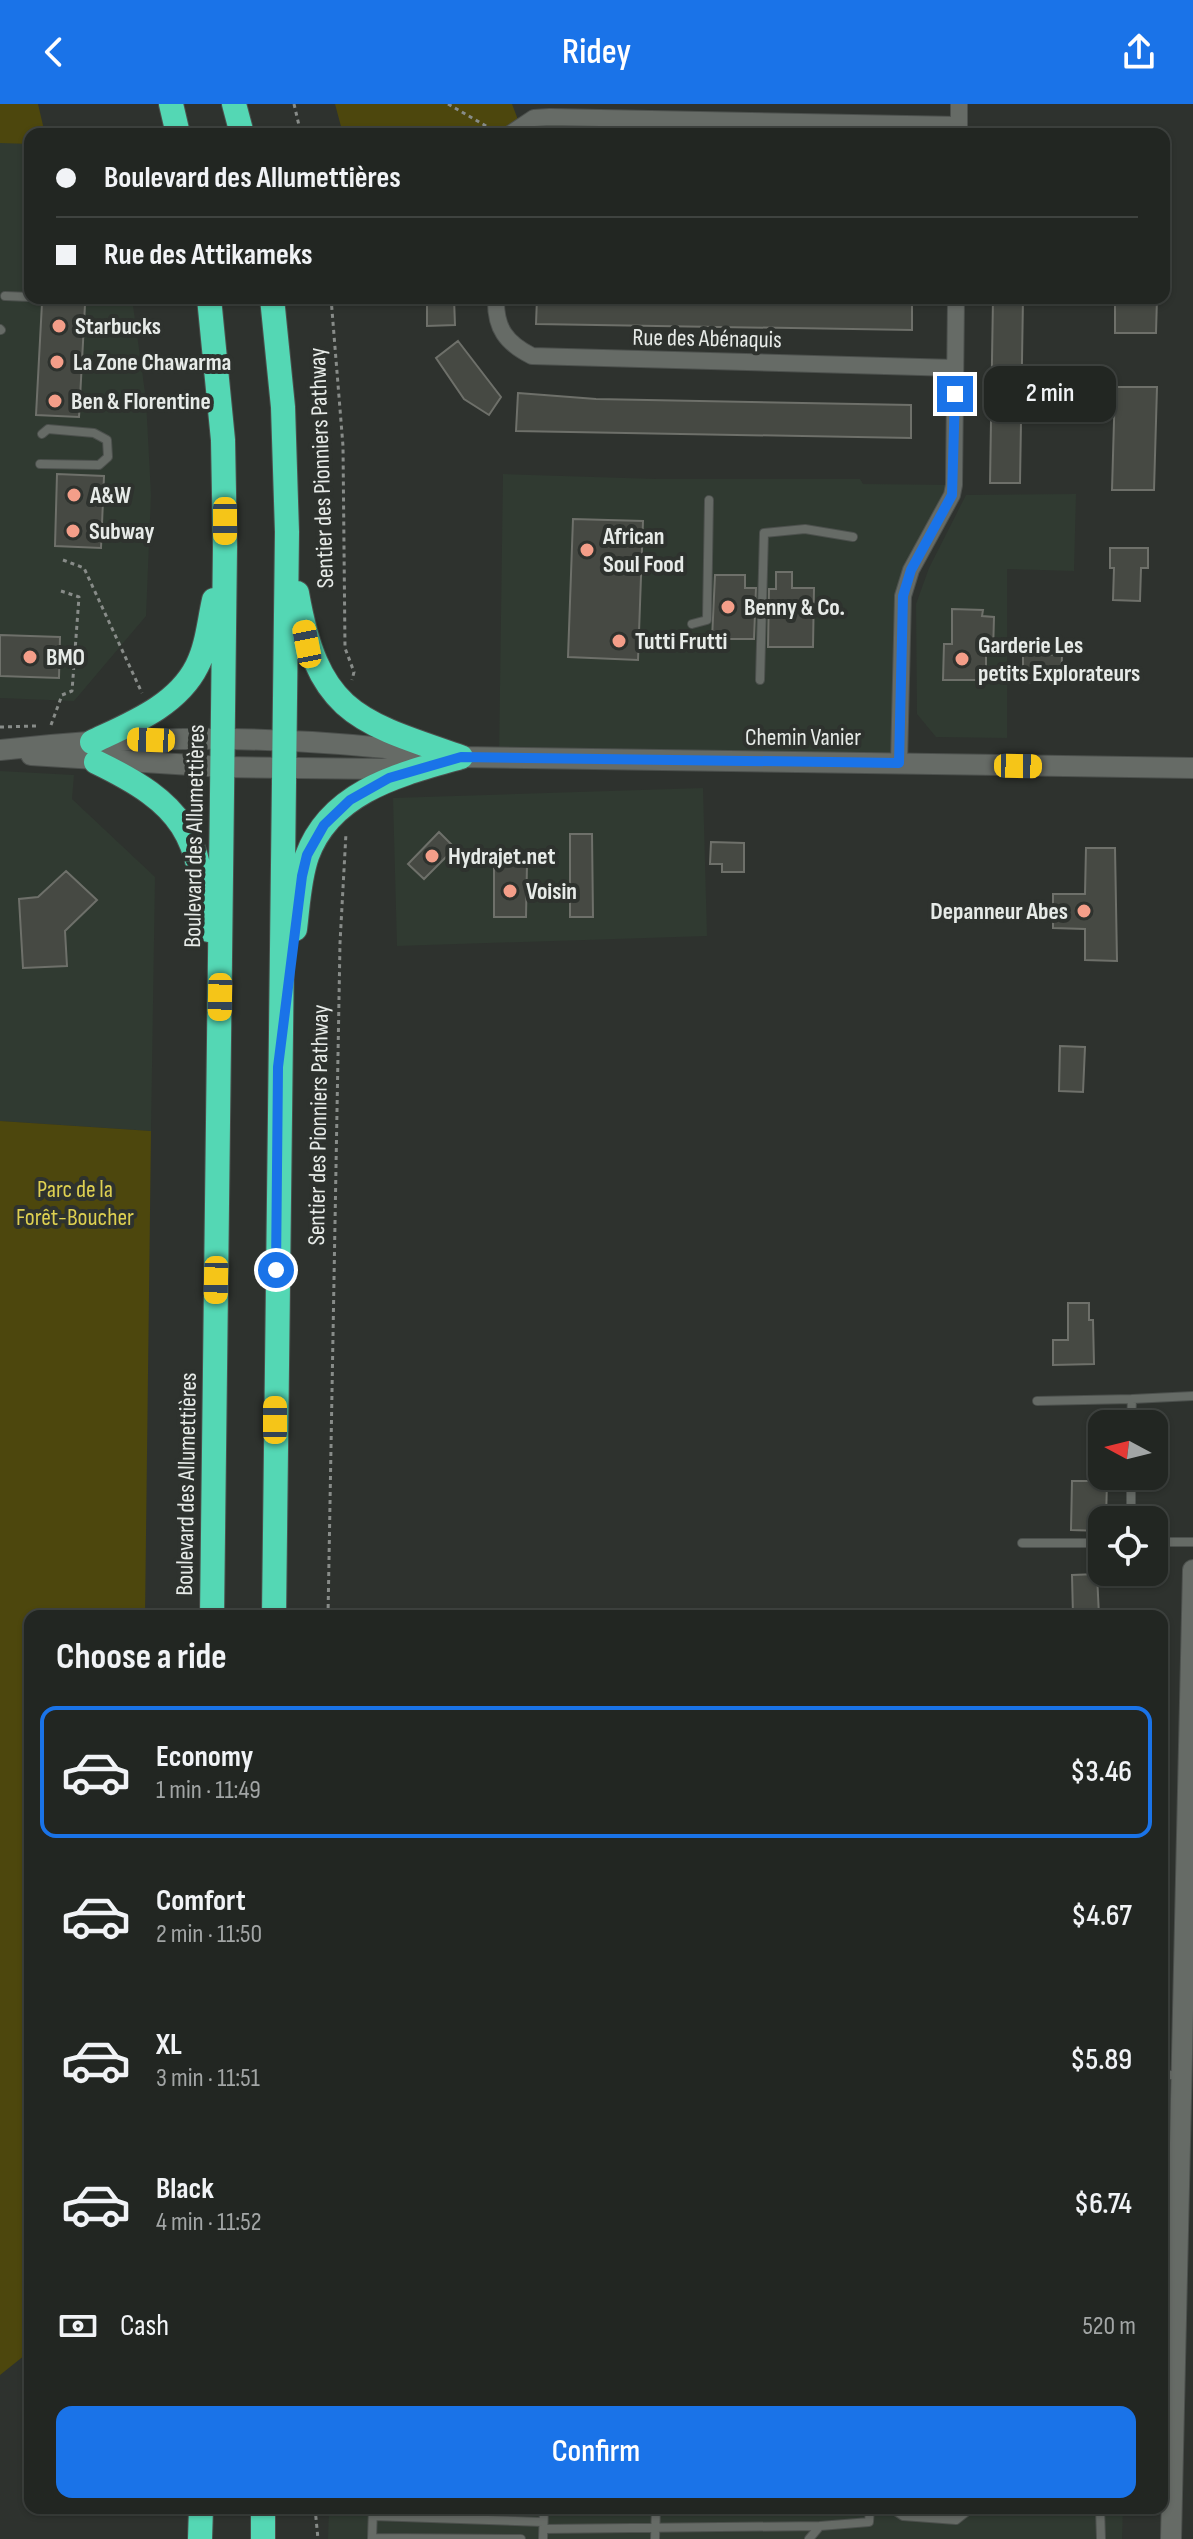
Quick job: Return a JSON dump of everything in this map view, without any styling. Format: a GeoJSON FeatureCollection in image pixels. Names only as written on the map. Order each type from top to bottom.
{"type":"FeatureCollection","features":[{"type":"Feature","properties":{"kind":"highway"},"geometry":{"type":"LineString","coordinates":[[171,104],[177,128]]}},
{"type":"Feature","properties":{"kind":"highway"},"geometry":{"type":"LineString","coordinates":[[234,104],[240,128]]}},
{"type":"Feature","properties":{"kind":"highway","name":"Boulevard des Allumettières"},"geometry":{"type":"LineString","coordinates":[[210,304],[223,440],[225,547],[212,1610]]}},
{"type":"Feature","properties":{"kind":"highway"},"geometry":{"type":"LineString","coordinates":[[273,304],[283,407],[287,532],[278,1067],[274,1610]]}},
{"type":"Feature","properties":{"kind":"highway"},"geometry":{"type":"LineString","coordinates":[[287,532],[307,644],[321,677],[355,713],[384,731],[461,757]]}},
{"type":"Feature","properties":{"kind":"highway"},"geometry":{"type":"LineString","coordinates":[[220,1059],[205,901],[195,848],[185,827],[156,796],[94,752],[145,717],[188,680],[203,652],[225,547]]}},
{"type":"Feature","properties":{"kind":"highway"},"geometry":{"type":"LineString","coordinates":[[278,1067],[302,876],[315,839],[333,815],[366,790],[389,778],[461,757]]}},
{"type":"Feature","properties":{"kind":"highway"},"geometry":{"type":"LineString","coordinates":[[200,2539],[201,2514]]}},
{"type":"Feature","properties":{"kind":"highway"},"geometry":{"type":"LineString","coordinates":[[263,2514],[263,2539]]}},
{"type":"Feature","properties":{"kind":"main road","name":"Chemin Vanier"},"geometry":{"type":"LineString","coordinates":[[0,751],[94,752],[224,741],[385,746],[461,757],[1193,768]]}},
{"type":"Feature","properties":{"kind":"main road","name":"Chemin Vanier"},"geometry":{"type":"LineString","coordinates":[[94,752],[224,767],[285,768],[383,769],[461,757]]}},
{"type":"Feature","properties":{"kind":"main road"},"geometry":{"type":"LineString","coordinates":[[1171,2539],[1172,2075],[1193,1570]]}},
{"type":"Feature","properties":{"kind":"street"},"geometry":{"type":"LineString","coordinates":[[959,104],[959,128]]}},
{"type":"Feature","properties":{"kind":"street"},"geometry":{"type":"LineString","coordinates":[[519,128],[534,118],[550,117],[896,128]]}},
{"type":"Feature","properties":{"kind":"street","name":"Rue des Abénaquis"},"geometry":{"type":"LineString","coordinates":[[496,304],[498,325],[505,338],[532,356],[955,368]]}},
{"type":"Feature","properties":{"kind":"street"},"geometry":{"type":"LineString","coordinates":[[899,763],[903,596],[911,570],[952,495],[956,304]]}},
{"type":"Feature","properties":{"kind":"lane"},"geometry":{"type":"LineString","coordinates":[[5,296],[24,297]]}},
{"type":"Feature","properties":{"kind":"lane"},"geometry":{"type":"LineString","coordinates":[[40,464],[99,465],[108,457],[107,440],[94,433],[48,429],[42,434]]}},
{"type":"Feature","properties":{"kind":"lane"},"geometry":{"type":"LineString","coordinates":[[692,624],[707,620],[709,500]]}},
{"type":"Feature","properties":{"kind":"lane"},"geometry":{"type":"LineString","coordinates":[[760,680],[764,533],[805,529],[853,537]]}},
{"type":"Feature","properties":{"kind":"lane"},"geometry":{"type":"LineString","coordinates":[[1037,1401],[1193,1396]]}},
{"type":"Feature","properties":{"kind":"lane"},"geometry":{"type":"LineString","coordinates":[[1132,1399],[1132,1410]]}},
{"type":"Feature","properties":{"kind":"lane"},"geometry":{"type":"LineString","coordinates":[[1168,1542],[1193,1542]]}},
{"type":"Feature","properties":{"kind":"lane"},"geometry":{"type":"LineString","coordinates":[[1022,1543],[1088,1543]]}},
{"type":"Feature","properties":{"kind":"lane"},"geometry":{"type":"LineString","coordinates":[[373,2514],[372,2539],[521,2539]]}},
{"type":"Feature","properties":{"kind":"lane"},"geometry":{"type":"LineString","coordinates":[[399,2514],[544,2525],[656,2529],[820,2526],[869,2522],[870,2514]]}},
{"type":"Feature","properties":{"kind":"lane"},"geometry":{"type":"LineString","coordinates":[[543,2539],[544,2514]]}},
{"type":"Feature","properties":{"kind":"lane"},"geometry":{"type":"LineString","coordinates":[[655,2539],[656,2514]]}},
{"type":"Feature","properties":{"kind":"lane"},"geometry":{"type":"LineString","coordinates":[[900,2514],[956,2520],[963,2514]]}},
{"type":"Feature","properties":{"kind":"lane"},"geometry":{"type":"LineString","coordinates":[[1100,2514],[1101,2539]]}},
{"type":"Feature","properties":{"kind":"lane"},"geometry":{"type":"LineString","coordinates":[[809,2539],[820,2526]]}},
{"type":"Feature","properties":{"kind":"path"},"geometry":{"type":"LineString","coordinates":[[294,104],[300,128]]}},
{"type":"Feature","properties":{"kind":"path"},"geometry":{"type":"LineString","coordinates":[[448,104],[490,128]]}},
{"type":"Feature","properties":{"kind":"path","name":"Sentier des Pionniers Pathway"},"geometry":{"type":"LineString","coordinates":[[331,304],[343,446],[345,648],[354,672],[351,683]]}},
{"type":"Feature","properties":{"kind":"path"},"geometry":{"type":"LineString","coordinates":[[63,560],[84,568],[145,700]]}},
{"type":"Feature","properties":{"kind":"path"},"geometry":{"type":"LineString","coordinates":[[51,725],[62,695],[72,691],[77,628],[79,597],[61,591]]}},
{"type":"Feature","properties":{"kind":"path","name":"Sentier des Pionniers Pathway"},"geometry":{"type":"LineString","coordinates":[[328,1610],[340,918],[349,837],[344,829]]}},
{"type":"Feature","properties":{"kind":"path"},"geometry":{"type":"LineString","coordinates":[[316,2514],[318,2539]]}},
{"type":"Feature","properties":{"kind":"shaded area"},"geometry":{"type":"Polygon","coordinates":[[[0,142],[24,144],[24,304],[133,304],[146,400],[151,495],[146,616],[74,701],[0,698],[0,142]]]}},
{"type":"Feature","properties":{"kind":"shaded area"},"geometry":{"type":"Polygon","coordinates":[[[503,474],[656,479],[860,479],[863,484],[954,485],[911,570],[899,763],[499,757],[503,474]]]}},
{"type":"Feature","properties":{"kind":"shaded area","name":"Garderie Les petits Explorateurs"},"geometry":{"type":"Polygon","coordinates":[[[1076,494],[1074,571],[1007,569],[1007,738],[936,737],[917,714],[916,604],[929,568],[966,495],[1076,494]]]}},
{"type":"Feature","properties":{"kind":"shaded area"},"geometry":{"type":"Polygon","coordinates":[[[0,771],[74,775],[72,799],[155,877],[151,1131],[0,1121],[0,771]]]}},
{"type":"Feature","properties":{"kind":"shaded area"},"geometry":{"type":"Polygon","coordinates":[[[703,788],[707,936],[397,946],[393,798],[703,788]]]}},
{"type":"Feature","properties":{"kind":"shaded area"},"geometry":{"type":"Polygon","coordinates":[[[329,2514],[1123,2514],[1122,2539],[328,2539],[329,2514]]]}},
{"type":"Feature","properties":{"kind":"green space"},"geometry":{"type":"Polygon","coordinates":[[[0,104],[38,104],[44,128],[24,128],[24,144],[0,143],[0,104]]]}},
{"type":"Feature","properties":{"kind":"green space"},"geometry":{"type":"Polygon","coordinates":[[[335,104],[512,104],[520,125],[517,128],[341,128],[335,104]]]}},
{"type":"Feature","properties":{"kind":"green space","name":"Parc de la Forêt-Boucher"},"geometry":{"type":"Polygon","coordinates":[[[0,1121],[151,1131],[145,1610],[24,1610],[24,2356],[0,2375],[0,1121]]]}},
{"type":"Feature","properties":{"kind":"building"},"geometry":{"type":"Polygon","coordinates":[[[42,304],[85,305],[79,417],[36,415],[42,304]]]}},
{"type":"Feature","properties":{"kind":"building"},"geometry":{"type":"Polygon","coordinates":[[[427,304],[454,304],[455,325],[427,326],[427,304]]]}},
{"type":"Feature","properties":{"kind":"building"},"geometry":{"type":"Polygon","coordinates":[[[537,304],[912,304],[912,330],[536,324],[537,304]]]}},
{"type":"Feature","properties":{"kind":"building"},"geometry":{"type":"Polygon","coordinates":[[[993,304],[1023,304],[1020,483],[990,483],[993,304]]]}},
{"type":"Feature","properties":{"kind":"building"},"geometry":{"type":"Polygon","coordinates":[[[1115,304],[1157,304],[1156,333],[1115,333],[1115,304]]]}},
{"type":"Feature","properties":{"kind":"building"},"geometry":{"type":"Polygon","coordinates":[[[458,341],[501,397],[489,415],[464,399],[436,358],[458,341]]]}},
{"type":"Feature","properties":{"kind":"building"},"geometry":{"type":"Polygon","coordinates":[[[1115,387],[1157,387],[1154,490],[1112,490],[1115,387]]]}},
{"type":"Feature","properties":{"kind":"building"},"geometry":{"type":"Polygon","coordinates":[[[518,393],[596,399],[911,405],[911,438],[516,431],[518,393]]]}},
{"type":"Feature","properties":{"kind":"building"},"geometry":{"type":"Polygon","coordinates":[[[57,474],[104,476],[101,548],[55,546],[57,474]]]}},
{"type":"Feature","properties":{"kind":"building"},"geometry":{"type":"Polygon","coordinates":[[[573,519],[643,521],[638,660],[568,657],[573,519]]]}},
{"type":"Feature","properties":{"kind":"building"},"geometry":{"type":"Polygon","coordinates":[[[1110,548],[1148,548],[1148,568],[1141,568],[1140,601],[1113,600],[1114,568],[1110,568],[1110,548]]]}},
{"type":"Feature","properties":{"kind":"building"},"geometry":{"type":"Polygon","coordinates":[[[776,572],[792,572],[792,588],[814,588],[813,647],[768,647],[769,589],[776,589],[776,572]]]}},
{"type":"Feature","properties":{"kind":"building","name":"Benny & Co."},"geometry":{"type":"Polygon","coordinates":[[[715,575],[745,575],[745,588],[756,588],[754,639],[712,639],[715,575]]]}},
{"type":"Feature","properties":{"kind":"building"},"geometry":{"type":"Polygon","coordinates":[[[952,609],[983,610],[982,616],[994,617],[993,653],[986,653],[986,680],[943,680],[944,644],[952,644],[952,609]]]}},
{"type":"Feature","properties":{"kind":"building","name":"BMO"},"geometry":{"type":"Polygon","coordinates":[[[0,635],[60,637],[59,678],[0,676],[0,635]]]}},
{"type":"Feature","properties":{"kind":"building"},"geometry":{"type":"Polygon","coordinates":[[[1023,654],[1062,655],[1061,683],[1023,682],[1023,654]]]}},
{"type":"Feature","properties":{"kind":"building","name":"Hydrajet.net"},"geometry":{"type":"Polygon","coordinates":[[[439,832],[455,848],[424,879],[408,864],[439,832]]]}},
{"type":"Feature","properties":{"kind":"building"},"geometry":{"type":"Polygon","coordinates":[[[570,834],[592,834],[593,917],[570,917],[570,834]]]}},
{"type":"Feature","properties":{"kind":"building"},"geometry":{"type":"Polygon","coordinates":[[[711,842],[744,843],[744,872],[722,872],[722,864],[710,864],[711,842]]]}},
{"type":"Feature","properties":{"kind":"building","name":"Depanneur Abes"},"geometry":{"type":"Polygon","coordinates":[[[1086,848],[1115,848],[1117,961],[1085,960],[1085,929],[1053,928],[1053,894],[1085,894],[1086,848]]]}},
{"type":"Feature","properties":{"kind":"building","name":"Voisin"},"geometry":{"type":"Polygon","coordinates":[[[494,864],[527,864],[526,917],[494,917],[494,864]]]}},
{"type":"Feature","properties":{"kind":"building"},"geometry":{"type":"Polygon","coordinates":[[[66,871],[97,900],[65,931],[67,966],[23,968],[19,899],[38,897],[66,871]]]}},
{"type":"Feature","properties":{"kind":"building"},"geometry":{"type":"Polygon","coordinates":[[[1060,1046],[1085,1047],[1083,1092],[1059,1091],[1060,1046]]]}},
{"type":"Feature","properties":{"kind":"building"},"geometry":{"type":"Polygon","coordinates":[[[1068,1303],[1089,1303],[1089,1320],[1093,1320],[1094,1364],[1053,1365],[1053,1340],[1068,1340],[1068,1303]]]}},
{"type":"Feature","properties":{"kind":"building"},"geometry":{"type":"Polygon","coordinates":[[[1072,1481],[1088,1481],[1088,1490],[1107,1490],[1106,1506],[1088,1506],[1088,1531],[1071,1530],[1072,1481]]]}},
{"type":"Feature","properties":{"kind":"building"},"geometry":{"type":"Polygon","coordinates":[[[1088,1574],[1088,1586],[1098,1586],[1099,1610],[1073,1610],[1072,1575],[1088,1574]]]}},
{"type":"Feature","properties":{"kind":"place","name":"Starbucks"},"geometry":{"type":"Point","coordinates":[59,326]}},
{"type":"Feature","properties":{"kind":"place","name":"La Zone Chawarma"},"geometry":{"type":"Point","coordinates":[57,362]}},
{"type":"Feature","properties":{"kind":"place","name":"Ben & Florentine"},"geometry":{"type":"Point","coordinates":[55,401]}},
{"type":"Feature","properties":{"kind":"place","name":"A&W"},"geometry":{"type":"Point","coordinates":[74,495]}},
{"type":"Feature","properties":{"kind":"place","name":"Subway"},"geometry":{"type":"Point","coordinates":[73,531]}},
{"type":"Feature","properties":{"kind":"place","name":"African Soul Food"},"geometry":{"type":"Point","coordinates":[587,550]}},
{"type":"Feature","properties":{"kind":"place","name":"Benny & Co."},"geometry":{"type":"Point","coordinates":[728,607]}},
{"type":"Feature","properties":{"kind":"place","name":"Tutti Frutti"},"geometry":{"type":"Point","coordinates":[619,641]}},
{"type":"Feature","properties":{"kind":"place","name":"BMO"},"geometry":{"type":"Point","coordinates":[30,657]}},
{"type":"Feature","properties":{"kind":"place","name":"Garderie Les petits Explorateurs"},"geometry":{"type":"Point","coordinates":[962,659]}},
{"type":"Feature","properties":{"kind":"place","name":"Hydrajet.net"},"geometry":{"type":"Point","coordinates":[432,856]}},
{"type":"Feature","properties":{"kind":"place","name":"Voisin"},"geometry":{"type":"Point","coordinates":[510,891]}},
{"type":"Feature","properties":{"kind":"place","name":"Depanneur Abes"},"geometry":{"type":"Point","coordinates":[1084,911]}},
{"type":"Feature","properties":{"kind":"route"},"geometry":{"type":"LineString","coordinates":[[276,1270],[278,1067],[302,876],[307,855],[324,825],[350,800],[389,778],[461,757],[899,763],[903,596],[911,570],[952,495],[955,394]]}}]}
